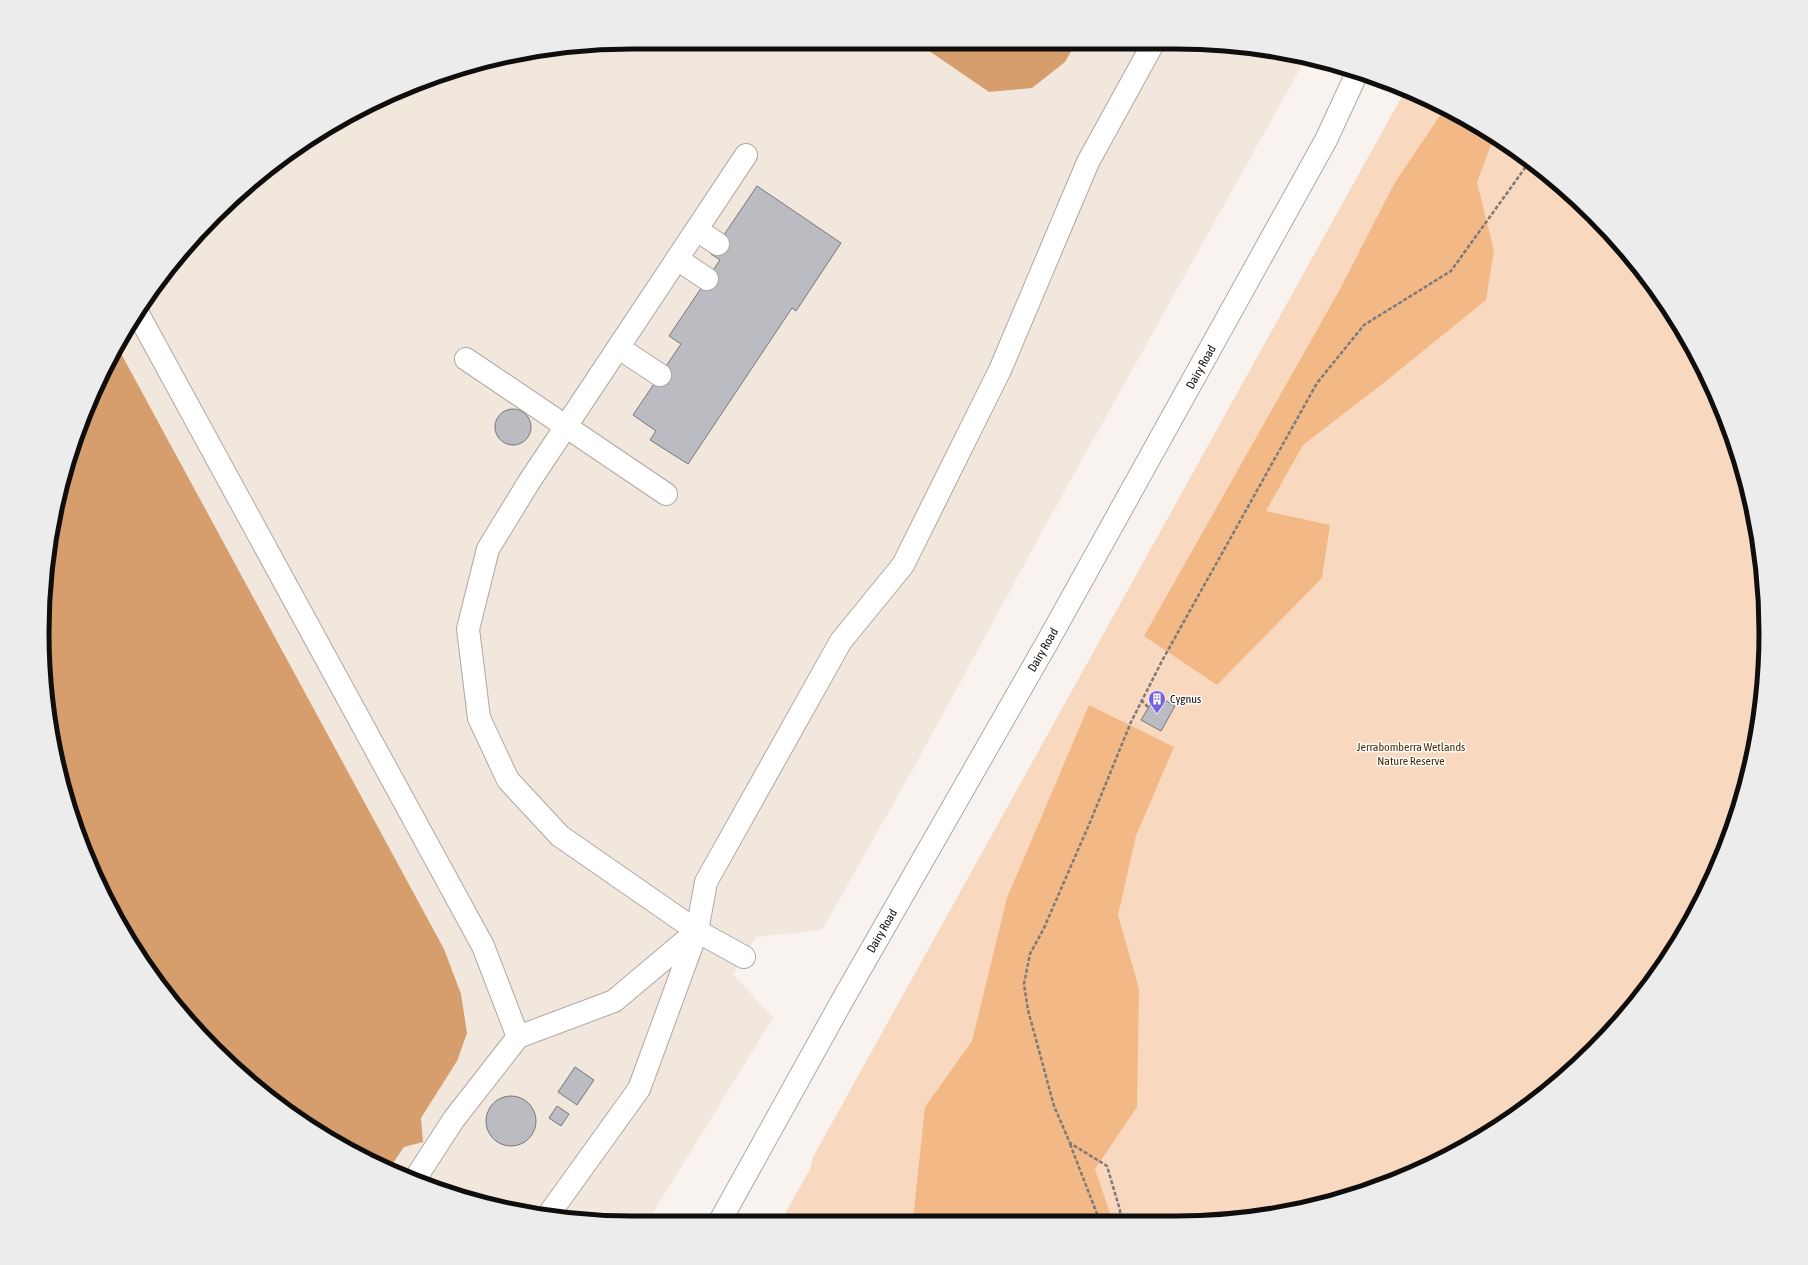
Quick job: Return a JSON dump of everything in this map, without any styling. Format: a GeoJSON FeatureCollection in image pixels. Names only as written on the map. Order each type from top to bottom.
{"type":"FeatureCollection","features":[{"type":"Feature","properties":{"kind":"street"},"geometry":{"type":"LineString","coordinates":[[552,1210],[639,1089],[697,931],[706,882],[841,641],[903,565],[1000,370],[1088,162],[1150,49]]}},
{"type":"Feature","properties":{"kind":"street","name":"Dairy Road"},"geometry":{"type":"LineString","coordinates":[[723,1216],[842,1001],[1083,579],[1326,140],[1355,78]]}},
{"type":"Feature","properties":{"kind":"street"},"geometry":{"type":"LineString","coordinates":[[744,957],[697,931],[560,836],[508,780],[479,718],[468,629],[488,550],[566,427],[746,155]]}},
{"type":"Feature","properties":{"kind":"street"},"geometry":{"type":"LineString","coordinates":[[697,230],[718,244]]}},
{"type":"Feature","properties":{"kind":"street"},"geometry":{"type":"LineString","coordinates":[[677,259],[707,279]]}},
{"type":"Feature","properties":{"kind":"street"},"geometry":{"type":"LineString","coordinates":[[141,319],[483,946],[518,1036]]}},
{"type":"Feature","properties":{"kind":"street"},"geometry":{"type":"LineString","coordinates":[[619,348],[660,375]]}},
{"type":"Feature","properties":{"kind":"street"},"geometry":{"type":"LineString","coordinates":[[466,359],[666,494]]}},
{"type":"Feature","properties":{"kind":"street"},"geometry":{"type":"LineString","coordinates":[[417,1175],[454,1119],[518,1036],[614,1001],[697,931]]}},
{"type":"Feature","properties":{"kind":"path"},"geometry":{"type":"LineString","coordinates":[[1098,1216],[1054,1106],[1028,1010],[1024,984],[1030,954],[1044,928],[1141,700],[1317,383],[1364,325],[1451,271],[1526,166]]}},
{"type":"Feature","properties":{"kind":"path"},"geometry":{"type":"LineString","coordinates":[[1141,700],[1148,707]]}},
{"type":"Feature","properties":{"kind":"path"},"geometry":{"type":"LineString","coordinates":[[1070,1143],[1106,1166],[1120,1210],[1120,1216]]}},
{"type":"Feature","properties":{"kind":"shaded area"},"geometry":{"type":"Polygon","coordinates":[[[632,49],[1176,49],[1214,50],[1252,54],[1303,63],[1049,519],[913,769],[822,930],[756,937],[733,974],[773,1018],[651,1216],[594,1215],[519,1205],[481,1196],[409,1172],[374,1156],[308,1118],[248,1071],[220,1045],[194,1017],[147,957],[109,891],[93,856],[69,784],[60,746],[54,709],[50,671],[50,594],[60,519],[69,481],[93,409],[109,374],[127,341],[147,308],[170,277],[220,220],[248,194],[308,147],[374,109],[409,93],[481,69],[519,60],[594,50],[632,49]]]}},
{"type":"Feature","properties":{"kind":"shaded area"},"geometry":{"type":"Polygon","coordinates":[[[926,49],[1073,49],[1065,62],[1032,88],[989,92],[926,49]]]}},
{"type":"Feature","properties":{"kind":"shaded area"},"geometry":{"type":"Polygon","coordinates":[[[1442,113],[1492,142],[1477,182],[1494,251],[1486,300],[1381,385],[1303,445],[1266,511],[1330,525],[1322,578],[1217,685],[1144,636],[1339,291],[1394,184],[1442,113]]]}},
{"type":"Feature","properties":{"kind":"shaded area"},"geometry":{"type":"Polygon","coordinates":[[[121,353],[444,949],[461,994],[467,1033],[457,1061],[421,1118],[423,1142],[404,1147],[392,1164],[341,1138],[308,1118],[277,1095],[220,1045],[194,1017],[147,957],[109,891],[93,856],[80,820],[69,784],[60,746],[54,709],[50,671],[50,594],[60,519],[69,481],[93,409],[121,353]]]}},
{"type":"Feature","properties":{"kind":"shaded area"},"geometry":{"type":"Polygon","coordinates":[[[1089,705],[1174,747],[1136,836],[1118,915],[1139,989],[1137,1107],[1095,1169],[1111,1216],[913,1216],[925,1107],[972,1041],[1007,898],[1089,705]]]}},
{"type":"Feature","properties":{"kind":"green space","name":"Jerrabomberra Wetlands Nature Reserve"},"geometry":{"type":"Polygon","coordinates":[[[1403,95],[1434,109],[1500,147],[1560,194],[1588,220],[1614,248],[1661,308],[1699,374],[1715,409],[1739,481],[1748,519],[1758,594],[1759,632],[1758,671],[1748,746],[1739,784],[1715,856],[1699,891],[1661,957],[1614,1017],[1588,1045],[1560,1071],[1500,1118],[1434,1156],[1399,1172],[1327,1196],[1289,1205],[1214,1215],[1176,1216],[784,1216],[810,1169],[813,1157],[1403,95]]]}},
{"type":"Feature","properties":{"kind":"building"},"geometry":{"type":"Polygon","coordinates":[[[757,186],[841,243],[796,311],[792,308],[688,464],[650,440],[656,431],[633,415],[681,344],[669,336],[720,260],[711,254],[757,186]]]}},
{"type":"Feature","properties":{"kind":"building"},"geometry":{"type":"Polygon","coordinates":[[[513,409],[523,412],[528,417],[531,427],[528,437],[523,442],[513,445],[503,442],[498,437],[495,427],[498,417],[503,412],[513,409]]]}},
{"type":"Feature","properties":{"kind":"building","name":"Cygnus"},"geometry":{"type":"Polygon","coordinates":[[[1156,695],[1175,706],[1161,731],[1141,720],[1156,695]]]}},
{"type":"Feature","properties":{"kind":"building"},"geometry":{"type":"Polygon","coordinates":[[[575,1067],[594,1080],[577,1105],[558,1092],[575,1067]]]}},
{"type":"Feature","properties":{"kind":"building"},"geometry":{"type":"Polygon","coordinates":[[[511,1096],[525,1100],[532,1107],[536,1121],[532,1135],[525,1142],[511,1146],[497,1142],[490,1135],[486,1121],[490,1107],[497,1100],[511,1096]]]}},
{"type":"Feature","properties":{"kind":"building"},"geometry":{"type":"Polygon","coordinates":[[[557,1106],[569,1114],[561,1126],[549,1118],[557,1106]]]}},
{"type":"Feature","properties":{"kind":"place","name":"Cygnus"},"geometry":{"type":"Point","coordinates":[1157,714]}}]}
